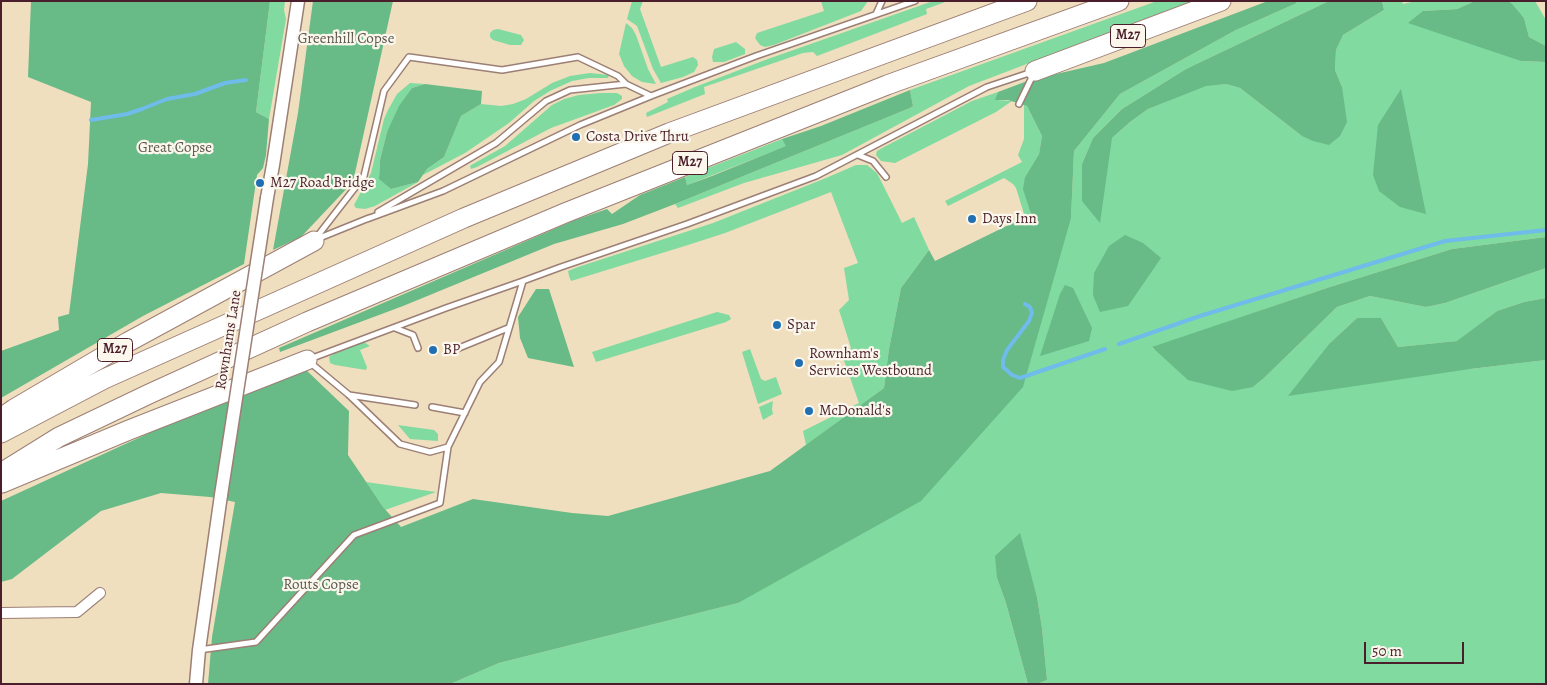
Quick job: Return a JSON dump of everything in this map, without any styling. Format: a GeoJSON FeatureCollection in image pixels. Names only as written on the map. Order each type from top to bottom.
{"type":"FeatureCollection","features":[{"type":"Feature","properties":{"kind":"highway","name":"M27"},"geometry":{"type":"LineString","coordinates":[[1,433],[104,380],[464,218],[669,133],[1027,1]]}},
{"type":"Feature","properties":{"kind":"highway","name":"M27"},"geometry":{"type":"LineString","coordinates":[[1,473],[59,437],[92,421],[266,340],[370,295],[574,209],[887,85],[1120,1]]}},
{"type":"Feature","properties":{"kind":"highway","name":"M27"},"geometry":{"type":"LineString","coordinates":[[1035,71],[1222,1]]}},
{"type":"Feature","properties":{"kind":"highway","name":"M27"},"geometry":{"type":"LineString","coordinates":[[1,418],[128,342],[314,241]]}},
{"type":"Feature","properties":{"kind":"highway"},"geometry":{"type":"LineString","coordinates":[[1,483],[307,360]]}},
{"type":"Feature","properties":{"kind":"street","name":"Rownhams Lane"},"geometry":{"type":"LineString","coordinates":[[196,684],[199,650],[221,496],[298,1]]}},
{"type":"Feature","properties":{"kind":"street"},"geometry":{"type":"LineString","coordinates":[[1,613],[77,612],[100,593]]}},
{"type":"Feature","properties":{"kind":"lane"},"geometry":{"type":"LineString","coordinates":[[876,14],[882,1]]}},
{"type":"Feature","properties":{"kind":"lane"},"geometry":{"type":"LineString","coordinates":[[314,241],[442,191],[580,125],[651,96],[756,56],[915,1]]}},
{"type":"Feature","properties":{"kind":"lane"},"geometry":{"type":"LineString","coordinates":[[314,241],[364,176],[384,92],[409,57],[502,70],[578,57],[618,76],[626,84],[651,96]]}},
{"type":"Feature","properties":{"kind":"lane"},"geometry":{"type":"LineString","coordinates":[[1019,104],[1035,71]]}},
{"type":"Feature","properties":{"kind":"lane"},"geometry":{"type":"LineString","coordinates":[[307,360],[523,281],[732,208],[816,176],[987,88],[1035,71]]}},
{"type":"Feature","properties":{"kind":"lane"},"geometry":{"type":"LineString","coordinates":[[367,219],[496,144],[546,101],[570,90],[626,84]]}},
{"type":"Feature","properties":{"kind":"lane"},"geometry":{"type":"LineString","coordinates":[[858,155],[873,161],[886,177]]}},
{"type":"Feature","properties":{"kind":"lane"},"geometry":{"type":"LineString","coordinates":[[199,650],[256,642],[354,535],[440,503],[448,447],[480,382],[498,362],[523,281]]}},
{"type":"Feature","properties":{"kind":"lane"},"geometry":{"type":"LineString","coordinates":[[394,328],[413,335],[418,348]]}},
{"type":"Feature","properties":{"kind":"lane"},"geometry":{"type":"LineString","coordinates":[[454,350],[508,328]]}},
{"type":"Feature","properties":{"kind":"lane"},"geometry":{"type":"LineString","coordinates":[[307,360],[349,395],[400,444],[430,452],[448,447]]}},
{"type":"Feature","properties":{"kind":"lane"},"geometry":{"type":"LineString","coordinates":[[349,395],[415,405]]}},
{"type":"Feature","properties":{"kind":"lane"},"geometry":{"type":"LineString","coordinates":[[432,407],[465,413]]}},
{"type":"Feature","properties":{"kind":"green space","name":"Great Copse"},"geometry":{"type":"Polygon","coordinates":[[[31,1],[270,1],[256,112],[269,119],[266,155],[263,168],[257,175],[244,264],[143,316],[1,398],[1,351],[59,330],[58,317],[69,314],[88,164],[91,102],[28,77],[31,1]]]}},
{"type":"Feature","properties":{"kind":"green space"},"geometry":{"type":"Polygon","coordinates":[[[270,1],[285,1],[286,19],[269,119],[256,112],[270,1]]]}},
{"type":"Feature","properties":{"kind":"green space","name":"Greenhill Copse"},"geometry":{"type":"Polygon","coordinates":[[[313,1],[393,1],[353,182],[301,237],[273,250],[298,113],[313,1]]]}},
{"type":"Feature","properties":{"kind":"green space"},"geometry":{"type":"Polygon","coordinates":[[[632,1],[643,1],[640,9],[661,67],[693,57],[697,60],[698,65],[694,72],[661,83],[653,69],[637,26],[627,19],[632,1]]]}},
{"type":"Feature","properties":{"kind":"green space"},"geometry":{"type":"Polygon","coordinates":[[[821,1],[868,1],[861,11],[774,45],[765,47],[760,45],[755,38],[757,33],[824,11],[821,1]]]}},
{"type":"Feature","properties":{"kind":"green space"},"geometry":{"type":"Polygon","coordinates":[[[933,1],[948,1],[926,9],[927,14],[817,56],[813,52],[803,53],[704,87],[705,94],[647,117],[646,113],[668,102],[667,99],[695,87],[765,60],[933,1]]]}},
{"type":"Feature","properties":{"kind":"green space"},"geometry":{"type":"Polygon","coordinates":[[[1157,1],[1192,1],[969,86],[842,155],[744,183],[678,208],[675,204],[910,108],[913,106],[910,90],[1157,1]]]}},
{"type":"Feature","properties":{"kind":"green space","name":"Routs Copse"},"geometry":{"type":"Polygon","coordinates":[[[1268,1],[1295,1],[1297,3],[1236,30],[1120,94],[1074,151],[1071,218],[1023,387],[921,501],[738,603],[499,663],[450,684],[208,684],[212,637],[235,502],[210,497],[161,493],[101,511],[12,579],[1,582],[1,501],[219,401],[304,368],[349,411],[348,455],[383,507],[401,527],[473,499],[572,513],[608,516],[770,471],[884,388],[889,349],[901,288],[929,250],[935,261],[1031,214],[1023,189],[1025,177],[1039,154],[1042,136],[1027,106],[1008,100],[995,100],[998,92],[1030,80],[1104,63],[1268,1]]]}},
{"type":"Feature","properties":{"kind":"green space"},"geometry":{"type":"Polygon","coordinates":[[[1295,1],[1329,1],[1186,69],[1122,109],[1093,138],[1082,164],[1082,201],[1112,138],[1148,109],[1206,85],[1226,84],[1240,88],[1302,136],[1342,87],[1335,70],[1336,50],[1343,35],[1384,10],[1382,1],[1402,1],[1403,4],[1416,1],[1475,1],[1457,9],[1423,11],[1521,61],[1546,62],[1546,237],[1452,249],[1330,287],[1152,348],[1253,387],[1337,307],[1370,296],[1426,307],[1445,303],[1546,268],[1546,298],[1524,302],[1497,311],[1458,341],[1398,347],[1381,318],[1357,318],[1330,343],[1470,369],[1546,360],[1546,684],[1037,684],[1047,680],[1042,628],[1037,597],[1019,534],[997,578],[1006,603],[1028,684],[450,684],[499,663],[738,603],[1071,218],[1074,151],[1120,94],[1236,30],[1297,3],[1295,1]]]}},
{"type":"Feature","properties":{"kind":"green space"},"geometry":{"type":"Polygon","coordinates":[[[1329,1],[1382,1],[1384,10],[1343,35],[1336,50],[1335,70],[1342,87],[1347,122],[1340,136],[1329,145],[1313,141],[1302,136],[1240,88],[1226,84],[1206,86],[1148,109],[1112,138],[1100,223],[1082,201],[1082,164],[1093,138],[1122,109],[1186,69],[1329,1]]]}},
{"type":"Feature","properties":{"kind":"green space"},"geometry":{"type":"Polygon","coordinates":[[[1475,1],[1508,1],[1512,4],[1524,18],[1529,37],[1546,46],[1546,62],[1521,61],[1408,23],[1423,11],[1457,9],[1475,1]]]}},
{"type":"Feature","properties":{"kind":"green space"},"geometry":{"type":"Polygon","coordinates":[[[1508,1],[1535,1],[1546,20],[1546,46],[1529,37],[1524,18],[1508,1]]]}},
{"type":"Feature","properties":{"kind":"green space"},"geometry":{"type":"Polygon","coordinates":[[[626,23],[636,35],[648,69],[656,84],[642,82],[632,76],[624,66],[619,54],[626,23]]]}},
{"type":"Feature","properties":{"kind":"green space"},"geometry":{"type":"Polygon","coordinates":[[[498,29],[521,35],[524,40],[521,45],[510,45],[493,40],[490,37],[490,33],[498,29]]]}},
{"type":"Feature","properties":{"kind":"green space"},"geometry":{"type":"Polygon","coordinates":[[[736,42],[745,49],[745,54],[724,62],[713,62],[714,49],[736,42]]]}},
{"type":"Feature","properties":{"kind":"green space"},"geometry":{"type":"Polygon","coordinates":[[[590,73],[609,75],[608,78],[589,78],[572,81],[550,91],[534,101],[509,123],[465,153],[423,175],[427,169],[444,157],[461,116],[481,104],[501,106],[513,104],[526,99],[552,83],[570,76],[590,73]]]}},
{"type":"Feature","properties":{"kind":"green space"},"geometry":{"type":"Polygon","coordinates":[[[410,83],[425,84],[412,88],[387,132],[380,160],[379,178],[391,189],[418,182],[375,206],[365,209],[356,208],[354,205],[371,173],[384,119],[397,94],[410,83]]]}},
{"type":"Feature","properties":{"kind":"green space"},"geometry":{"type":"Polygon","coordinates":[[[425,84],[482,91],[481,104],[461,116],[444,157],[427,169],[418,182],[391,189],[379,179],[380,160],[387,132],[399,106],[412,88],[425,84]]]}},
{"type":"Feature","properties":{"kind":"green space"},"geometry":{"type":"Polygon","coordinates":[[[1401,89],[1426,214],[1400,207],[1379,191],[1373,175],[1378,125],[1401,89]]]}},
{"type":"Feature","properties":{"kind":"green space"},"geometry":{"type":"Polygon","coordinates":[[[910,90],[913,106],[910,108],[675,204],[623,224],[554,244],[403,306],[280,352],[279,348],[575,220],[607,209],[612,214],[640,195],[685,177],[687,185],[712,176],[786,146],[782,139],[821,126],[910,90]]]}},
{"type":"Feature","properties":{"kind":"green space"},"geometry":{"type":"Polygon","coordinates":[[[998,92],[996,100],[1012,101],[996,112],[895,163],[881,161],[876,155],[877,151],[884,147],[972,101],[998,92]]]}},
{"type":"Feature","properties":{"kind":"green space"},"geometry":{"type":"Polygon","coordinates":[[[617,93],[622,96],[622,99],[614,105],[551,128],[471,169],[470,166],[505,146],[552,105],[579,95],[617,93]]]}},
{"type":"Feature","properties":{"kind":"green space"},"geometry":{"type":"Polygon","coordinates":[[[1024,105],[1027,106],[1042,136],[1039,154],[1025,177],[1031,214],[1025,217],[1016,188],[1004,178],[948,206],[945,201],[1022,162],[1018,155],[1024,139],[1024,105]]]}},
{"type":"Feature","properties":{"kind":"green space"},"geometry":{"type":"Polygon","coordinates":[[[782,139],[787,146],[687,185],[685,177],[782,139]]]}},
{"type":"Feature","properties":{"kind":"green space"},"geometry":{"type":"Polygon","coordinates":[[[856,165],[867,165],[877,173],[902,223],[914,217],[929,250],[901,288],[889,349],[884,388],[806,445],[803,431],[859,403],[842,355],[851,348],[839,310],[849,300],[844,268],[858,263],[831,192],[725,233],[688,245],[571,281],[569,276],[568,271],[578,267],[713,223],[856,165]]]}},
{"type":"Feature","properties":{"kind":"green space"},"geometry":{"type":"Polygon","coordinates":[[[1125,235],[1143,243],[1161,258],[1128,306],[1100,312],[1093,295],[1094,273],[1109,246],[1125,235]]]}},
{"type":"Feature","properties":{"kind":"green space"},"geometry":{"type":"Polygon","coordinates":[[[1546,237],[1546,268],[1445,303],[1426,307],[1370,296],[1337,307],[1253,387],[1232,391],[1188,380],[1152,347],[1330,287],[1452,249],[1546,237]]]}},
{"type":"Feature","properties":{"kind":"green space"},"geometry":{"type":"Polygon","coordinates":[[[1065,285],[1073,288],[1092,328],[1089,341],[1040,356],[1060,294],[1065,285]]]}},
{"type":"Feature","properties":{"kind":"green space"},"geometry":{"type":"Polygon","coordinates":[[[536,289],[549,289],[574,367],[528,358],[520,338],[518,317],[536,289]]]}},
{"type":"Feature","properties":{"kind":"green space"},"geometry":{"type":"Polygon","coordinates":[[[1546,298],[1546,360],[1470,369],[1288,396],[1330,343],[1357,318],[1381,318],[1398,347],[1457,341],[1497,311],[1524,302],[1546,298]]]}},
{"type":"Feature","properties":{"kind":"green space"},"geometry":{"type":"Polygon","coordinates":[[[717,312],[729,315],[731,319],[596,362],[592,352],[717,312]]]}},
{"type":"Feature","properties":{"kind":"green space"},"geometry":{"type":"Polygon","coordinates":[[[364,342],[370,346],[360,350],[367,367],[366,370],[330,363],[329,357],[335,353],[364,342]]]}},
{"type":"Feature","properties":{"kind":"green space"},"geometry":{"type":"Polygon","coordinates":[[[750,349],[761,379],[765,381],[776,377],[782,394],[758,404],[742,352],[750,349]]]}},
{"type":"Feature","properties":{"kind":"green space"},"geometry":{"type":"Polygon","coordinates":[[[773,401],[773,414],[763,420],[759,407],[773,401]]]}},
{"type":"Feature","properties":{"kind":"green space"},"geometry":{"type":"Polygon","coordinates":[[[398,425],[434,430],[438,434],[438,441],[410,439],[398,425]]]}},
{"type":"Feature","properties":{"kind":"green space"},"geometry":{"type":"Polygon","coordinates":[[[366,482],[436,492],[385,510],[366,482]]]}},
{"type":"Feature","properties":{"kind":"green space"},"geometry":{"type":"Polygon","coordinates":[[[1020,533],[1037,597],[1042,628],[1047,680],[1037,684],[1028,684],[1006,603],[997,578],[995,556],[1020,533]]]}},
{"type":"Feature","properties":{"kind":"waterway"},"geometry":{"type":"LineString","coordinates":[[91,120],[127,114],[167,99],[195,94],[225,83],[246,80]]}},
{"type":"Feature","properties":{"kind":"waterway"},"geometry":{"type":"LineString","coordinates":[[1119,344],[1200,316],[1445,241],[1546,230]]}},
{"type":"Feature","properties":{"kind":"waterway"},"geometry":{"type":"LineString","coordinates":[[1025,304],[1030,307],[1032,313],[1029,321],[1007,350],[1003,360],[1003,367],[1012,375],[1020,378],[1105,349]]}},
{"type":"Feature","properties":{"kind":"place","name":"Costa Drive Thru"},"geometry":{"type":"Point","coordinates":[576,137]}},
{"type":"Feature","properties":{"kind":"place","name":"M27 Road Bridge"},"geometry":{"type":"Point","coordinates":[260,183]}},
{"type":"Feature","properties":{"kind":"place","name":"Days Inn"},"geometry":{"type":"Point","coordinates":[972,219]}},
{"type":"Feature","properties":{"kind":"place","name":"Spar"},"geometry":{"type":"Point","coordinates":[777,325]}},
{"type":"Feature","properties":{"kind":"place","name":"BP"},"geometry":{"type":"Point","coordinates":[433,350]}},
{"type":"Feature","properties":{"kind":"place","name":"Rownham's Services Westbound"},"geometry":{"type":"Point","coordinates":[799,363]}},
{"type":"Feature","properties":{"kind":"place","name":"McDonald's"},"geometry":{"type":"Point","coordinates":[809,411]}}]}
